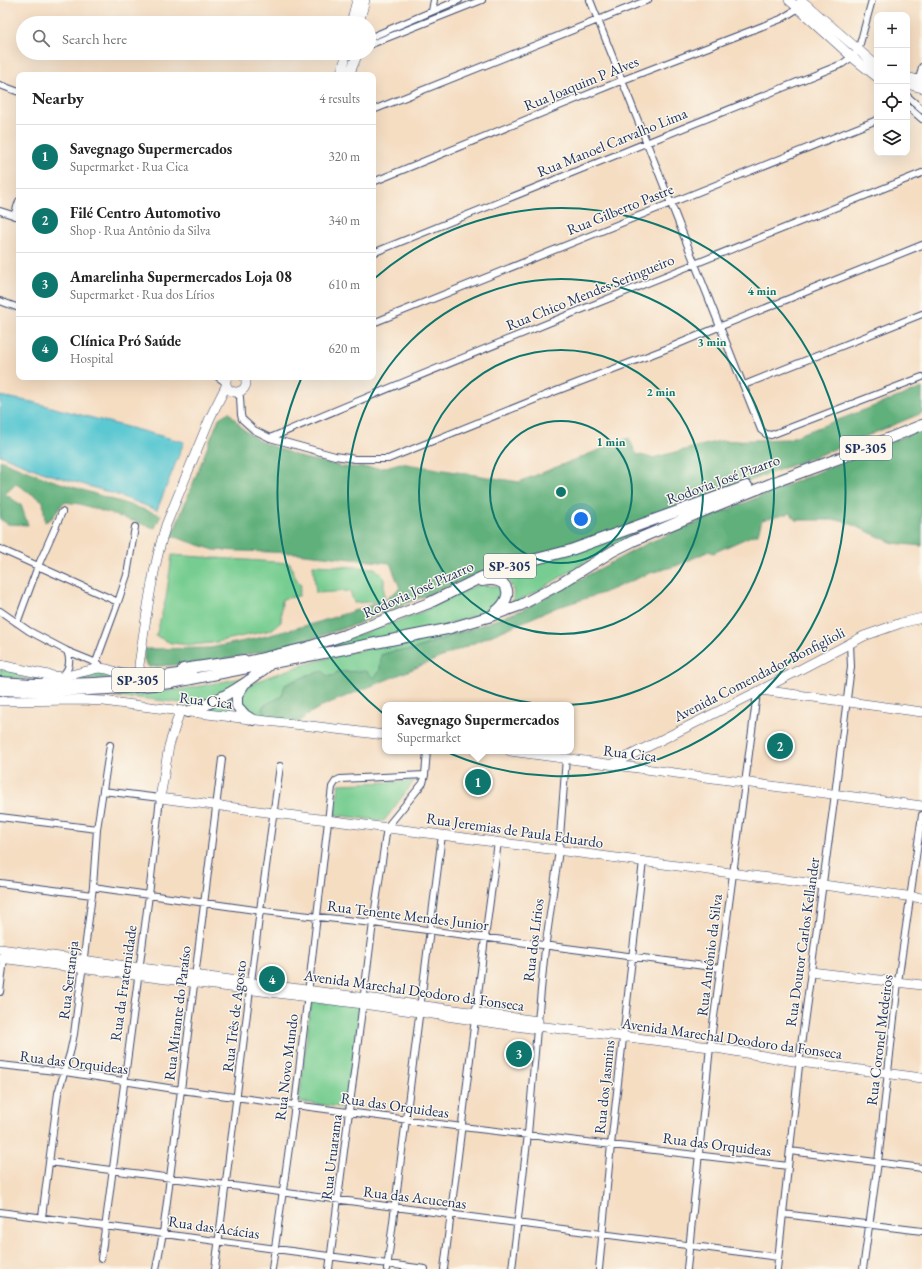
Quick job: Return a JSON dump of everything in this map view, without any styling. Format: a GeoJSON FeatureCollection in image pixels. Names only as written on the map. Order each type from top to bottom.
{"type":"FeatureCollection","features":[{"type":"Feature","properties":{"kind":"main road","name":"Rodovia José Pizarro"},"geometry":{"type":"LineString","coordinates":[[0,682],[62,680],[104,683],[150,679],[219,668],[286,653],[365,628],[429,603],[467,584],[505,568],[571,550],[794,470],[922,418]]}},
{"type":"Feature","properties":{"kind":"main road","name":"Rodovia José Pizarro"},"geometry":{"type":"LineString","coordinates":[[0,690],[66,691],[127,688],[171,683],[447,629],[488,617],[521,605],[560,584],[613,551],[633,541],[780,480],[922,425]]}},
{"type":"Feature","properties":{"kind":"main road"},"geometry":{"type":"LineString","coordinates":[[467,584],[493,580],[502,582],[506,587],[508,592],[505,603],[501,608],[488,617]]}},
{"type":"Feature","properties":{"kind":"main road"},"geometry":{"type":"LineString","coordinates":[[140,673],[203,667],[286,653]]}},
{"type":"Feature","properties":{"kind":"main road"},"geometry":{"type":"LineString","coordinates":[[184,712],[215,702],[274,664]]}},
{"type":"Feature","properties":{"kind":"main road"},"geometry":{"type":"LineString","coordinates":[[245,683],[238,694],[237,706],[245,715],[253,720]]}},
{"type":"Feature","properties":{"kind":"street"},"geometry":{"type":"LineString","coordinates":[[353,16],[357,0]]}},
{"type":"Feature","properties":{"kind":"street"},"geometry":{"type":"LineString","coordinates":[[361,16],[365,0]]}},
{"type":"Feature","properties":{"kind":"street"},"geometry":{"type":"LineString","coordinates":[[432,11],[434,0]]}},
{"type":"Feature","properties":{"kind":"street"},"geometry":{"type":"LineString","coordinates":[[376,35],[459,0]]}},
{"type":"Feature","properties":{"kind":"street"},"geometry":{"type":"LineString","coordinates":[[376,42],[482,0]]}},
{"type":"Feature","properties":{"kind":"street"},"geometry":{"type":"LineString","coordinates":[[590,0],[764,433],[768,435],[778,433],[922,377]]}},
{"type":"Feature","properties":{"kind":"street"},"geometry":{"type":"LineString","coordinates":[[376,109],[648,0]]}},
{"type":"Feature","properties":{"kind":"street"},"geometry":{"type":"LineString","coordinates":[[789,0],[801,2],[874,74]]}},
{"type":"Feature","properties":{"kind":"street"},"geometry":{"type":"LineString","coordinates":[[855,54],[872,0]]}},
{"type":"Feature","properties":{"kind":"street","name":"Rua Joaquim P Alves"},"geometry":{"type":"LineString","coordinates":[[376,181],[623,80],[781,19],[801,2]]}},
{"type":"Feature","properties":{"kind":"street"},"geometry":{"type":"LineString","coordinates":[[855,54],[874,64]]}},
{"type":"Feature","properties":{"kind":"street","name":"Rua Manoel Carvalho Lima"},"geometry":{"type":"LineString","coordinates":[[376,252],[842,64],[855,54]]}},
{"type":"Feature","properties":{"kind":"street"},"geometry":{"type":"LineString","coordinates":[[341,72],[345,60]]}},
{"type":"Feature","properties":{"kind":"street"},"geometry":{"type":"LineString","coordinates":[[350,72],[354,60]]}},
{"type":"Feature","properties":{"kind":"street"},"geometry":{"type":"LineString","coordinates":[[910,79],[920,84],[922,67]]}},
{"type":"Feature","properties":{"kind":"street"},"geometry":{"type":"LineString","coordinates":[[0,85],[16,91]]}},
{"type":"Feature","properties":{"kind":"street"},"geometry":{"type":"LineString","coordinates":[[910,99],[922,109]]}},
{"type":"Feature","properties":{"kind":"street"},"geometry":{"type":"LineString","coordinates":[[910,106],[916,104]]}},
{"type":"Feature","properties":{"kind":"street"},"geometry":{"type":"LineString","coordinates":[[910,109],[922,119]]}},
{"type":"Feature","properties":{"kind":"street","name":"Rua Gilberto Pastre"},"geometry":{"type":"LineString","coordinates":[[376,322],[874,121]]}},
{"type":"Feature","properties":{"kind":"street","name":"Rua Chico Mendes Seringueiro"},"geometry":{"type":"LineString","coordinates":[[270,438],[696,263],[922,173]]}},
{"type":"Feature","properties":{"kind":"street"},"geometry":{"type":"LineString","coordinates":[[0,211],[16,216]]}},
{"type":"Feature","properties":{"kind":"street"},"geometry":{"type":"LineString","coordinates":[[247,381],[240,415],[242,419],[254,430],[270,438],[335,456],[355,459],[388,459],[922,245]]}},
{"type":"Feature","properties":{"kind":"street"},"geometry":{"type":"LineString","coordinates":[[0,301],[16,307]]}},
{"type":"Feature","properties":{"kind":"street"},"geometry":{"type":"LineString","coordinates":[[744,385],[922,314]]}},
{"type":"Feature","properties":{"kind":"street"},"geometry":{"type":"LineString","coordinates":[[227,384],[242,391],[247,381]]}},
{"type":"Feature","properties":{"kind":"street"},"geometry":{"type":"LineString","coordinates":[[227,384],[240,397],[241,406]]}},
{"type":"Feature","properties":{"kind":"street"},"geometry":{"type":"LineString","coordinates":[[0,612],[66,651],[95,666],[123,674],[140,673],[138,668],[140,653],[160,543],[182,484],[210,418],[227,384]]}},
{"type":"Feature","properties":{"kind":"street"},"geometry":{"type":"LineString","coordinates":[[17,623],[38,566],[62,512]]}},
{"type":"Feature","properties":{"kind":"street"},"geometry":{"type":"LineString","coordinates":[[0,664],[53,676],[62,680],[95,666],[127,575],[135,527]]}},
{"type":"Feature","properties":{"kind":"street"},"geometry":{"type":"LineString","coordinates":[[0,549],[118,602]]}},
{"type":"Feature","properties":{"kind":"street","name":"Avenida Comendador Bonfiglioli"},"geometry":{"type":"LineString","coordinates":[[612,765],[759,691],[850,643],[884,628],[922,618]]}},
{"type":"Feature","properties":{"kind":"street","name":"Rua Doutor Carlos Kellander"},"geometry":{"type":"LineString","coordinates":[[777,1269],[811,972],[851,667],[850,643]]}},
{"type":"Feature","properties":{"kind":"street"},"geometry":{"type":"LineString","coordinates":[[62,680],[69,666],[66,651]]}},
{"type":"Feature","properties":{"kind":"street"},"geometry":{"type":"LineString","coordinates":[[759,691],[922,712]]}},
{"type":"Feature","properties":{"kind":"street","name":"Rua Antônio da Silva"},"geometry":{"type":"LineString","coordinates":[[687,1269],[710,1047],[732,873],[759,691]]}},
{"type":"Feature","properties":{"kind":"street","name":"Rua Cica"},"geometry":{"type":"LineString","coordinates":[[0,701],[98,701],[382,735]]}},
{"type":"Feature","properties":{"kind":"street","name":"Rua da Fraternidade"},"geometry":{"type":"LineString","coordinates":[[101,1259],[149,895],[160,798],[169,746],[184,712]]}},
{"type":"Feature","properties":{"kind":"street","name":"Rua Sertaneja"},"geometry":{"type":"LineString","coordinates":[[42,1217],[58,1093],[65,1072],[74,1034],[93,887],[98,829],[110,745]]}},
{"type":"Feature","properties":{"kind":"street"},"geometry":{"type":"LineString","coordinates":[[623,766],[622,764],[624,761],[637,755],[643,750]]}},
{"type":"Feature","properties":{"kind":"street"},"geometry":{"type":"LineString","coordinates":[[387,827],[421,786],[425,775],[427,754]]}},
{"type":"Feature","properties":{"kind":"street","name":"Rua Cica"},"geometry":{"type":"LineString","coordinates":[[534,754],[922,806]]}},
{"type":"Feature","properties":{"kind":"street","name":"Rua dos Lírios"},"geometry":{"type":"LineString","coordinates":[[512,1269],[528,1134],[546,945],[559,850],[566,758]]}},
{"type":"Feature","properties":{"kind":"street","name":"Rua Mirante do Paraíso"},"geometry":{"type":"LineString","coordinates":[[156,1269],[181,1090],[222,759]]}},
{"type":"Feature","properties":{"kind":"street","name":"Rua Três de Agosto"},"geometry":{"type":"LineString","coordinates":[[215,1269],[260,910],[280,766]]}},
{"type":"Feature","properties":{"kind":"street","name":"Rua Novo Mundo"},"geometry":{"type":"LineString","coordinates":[[272,1269],[295,1105],[332,787],[336,781],[347,778],[425,775]]}},
{"type":"Feature","properties":{"kind":"street","name":"Rua Jeremias de Paula Eduardo"},"geometry":{"type":"LineString","coordinates":[[103,791],[922,898]]}},
{"type":"Feature","properties":{"kind":"street","name":"Rua Coronel Medeiros"},"geometry":{"type":"LineString","coordinates":[[863,1269],[878,1162],[898,982],[922,815]]}},
{"type":"Feature","properties":{"kind":"street"},"geometry":{"type":"LineString","coordinates":[[0,817],[98,829]]}},
{"type":"Feature","properties":{"kind":"street","name":"Rua Uruarama"},"geometry":{"type":"LineString","coordinates":[[329,1269],[373,923],[387,827]]}},
{"type":"Feature","properties":{"kind":"street"},"geometry":{"type":"LineString","coordinates":[[387,1267],[407,1120],[429,931],[442,835]]}},
{"type":"Feature","properties":{"kind":"street"},"geometry":{"type":"LineString","coordinates":[[444,1269],[498,842]]}},
{"type":"Feature","properties":{"kind":"street","name":"Rua dos Jasmins"},"geometry":{"type":"LineString","coordinates":[[599,1269],[611,1144],[643,861]]}},
{"type":"Feature","properties":{"kind":"street"},"geometry":{"type":"LineString","coordinates":[[0,883],[92,894]]}},
{"type":"Feature","properties":{"kind":"street","name":"Rua Tenente Mendes Junior"},"geometry":{"type":"LineString","coordinates":[[93,887],[204,903],[373,923],[720,968]]}},
{"type":"Feature","properties":{"kind":"street","name":"Avenida Marechal Deodoro da Fonseca"},"geometry":{"type":"LineString","coordinates":[[0,949],[82,965]]}},
{"type":"Feature","properties":{"kind":"street"},"geometry":{"type":"LineString","coordinates":[[0,992],[2,958]]}},
{"type":"Feature","properties":{"kind":"street","name":"Avenida Marechal Deodoro da Fonseca"},"geometry":{"type":"LineString","coordinates":[[2,958],[139,971],[710,1047],[800,1062],[922,1078]]}},
{"type":"Feature","properties":{"kind":"street"},"geometry":{"type":"LineString","coordinates":[[811,972],[922,985]]}},
{"type":"Feature","properties":{"kind":"street","name":"Rua das Orquideas"},"geometry":{"type":"LineString","coordinates":[[0,1066],[65,1072],[181,1090],[462,1127],[788,1166]]}},
{"type":"Feature","properties":{"kind":"street"},"geometry":{"type":"LineString","coordinates":[[790,1151],[922,1168]]}},
{"type":"Feature","properties":{"kind":"street","name":"Rua das Acucenas"},"geometry":{"type":"LineString","coordinates":[[49,1162],[778,1257]]}},
{"type":"Feature","properties":{"kind":"street","name":"Rua das Acácias"},"geometry":{"type":"LineString","coordinates":[[0,1212],[219,1241],[331,1257],[387,1267],[425,1269]]}},
{"type":"Feature","properties":{"kind":"street"},"geometry":{"type":"LineString","coordinates":[[783,1214],[922,1231]]}},
{"type":"Feature","properties":{"kind":"green space"},"geometry":{"type":"Polygon","coordinates":[[[922,388],[922,413],[843,446],[605,535],[500,565],[357,624],[302,642],[266,651],[208,662],[149,667],[144,660],[145,649],[210,648],[259,638],[319,622],[384,601],[400,588],[390,563],[295,553],[214,550],[172,536],[219,418],[229,412],[242,428],[259,441],[303,458],[344,467],[382,468],[400,463],[519,482],[629,438],[636,454],[652,458],[720,441],[788,439],[922,388]]]}},
{"type":"Feature","properties":{"kind":"green space"},"geometry":{"type":"Polygon","coordinates":[[[922,429],[922,546],[893,543],[842,520],[795,520],[791,513],[762,520],[758,534],[713,553],[709,551],[676,566],[650,573],[603,593],[555,608],[430,662],[322,706],[307,715],[298,723],[270,720],[262,711],[263,706],[282,696],[285,685],[308,675],[323,671],[327,676],[333,676],[337,672],[366,671],[374,678],[380,671],[381,655],[394,651],[412,650],[522,610],[648,543],[922,429]]]}},
{"type":"Feature","properties":{"kind":"green space"},"geometry":{"type":"Polygon","coordinates":[[[0,460],[45,478],[161,515],[155,528],[80,504],[64,502],[52,518],[45,522],[43,501],[16,484],[5,494],[21,505],[28,525],[8,524],[0,519],[0,460]]]}},
{"type":"Feature","properties":{"kind":"green space"},"geometry":{"type":"Polygon","coordinates":[[[640,530],[536,592],[510,605],[513,595],[512,587],[506,580],[497,575],[640,530]]]}},
{"type":"Feature","properties":{"kind":"green space"},"geometry":{"type":"Polygon","coordinates":[[[172,555],[290,563],[294,575],[301,586],[299,596],[282,599],[281,622],[271,630],[212,643],[191,645],[171,643],[156,636],[166,598],[172,555]]]}},
{"type":"Feature","properties":{"kind":"green space"},"geometry":{"type":"Polygon","coordinates":[[[313,565],[375,568],[384,577],[384,601],[354,603],[350,591],[316,593],[313,565]]]}},
{"type":"Feature","properties":{"kind":"green space"},"geometry":{"type":"Polygon","coordinates":[[[475,586],[498,586],[502,591],[499,601],[491,609],[480,614],[443,626],[304,654],[415,615],[475,586]]]}},
{"type":"Feature","properties":{"kind":"green space"},"geometry":{"type":"Polygon","coordinates":[[[462,631],[412,650],[394,651],[381,655],[380,671],[374,678],[346,672],[337,672],[334,676],[308,675],[285,685],[282,696],[263,706],[262,711],[268,716],[246,714],[242,703],[243,693],[251,684],[307,664],[350,652],[462,631]]]}},
{"type":"Feature","properties":{"kind":"green space"},"geometry":{"type":"Polygon","coordinates":[[[0,669],[39,677],[98,673],[113,677],[80,681],[0,678],[0,669]]]}},
{"type":"Feature","properties":{"kind":"green space"},"geometry":{"type":"Polygon","coordinates":[[[247,677],[209,698],[185,706],[181,703],[132,697],[131,699],[114,696],[185,689],[247,677]]]}},
{"type":"Feature","properties":{"kind":"green space"},"geometry":{"type":"Polygon","coordinates":[[[232,695],[231,702],[234,714],[208,709],[232,695]]]}},
{"type":"Feature","properties":{"kind":"green space"},"geometry":{"type":"Polygon","coordinates":[[[414,781],[384,821],[335,815],[339,784],[414,781]]]}},
{"type":"Feature","properties":{"kind":"green space"},"geometry":{"type":"Polygon","coordinates":[[[311,1001],[360,1007],[346,1108],[299,1102],[311,1001]]]}},
{"type":"Feature","properties":{"kind":"water"},"geometry":{"type":"Polygon","coordinates":[[[0,396],[32,402],[184,442],[157,510],[115,494],[42,472],[0,455],[0,396]]]}},
{"type":"Feature","properties":{"kind":"place","name":"Filé Centro Automotivo"},"geometry":{"type":"Point","coordinates":[780,746]}},
{"type":"Feature","properties":{"kind":"place","name":"Savegnago Supermercados"},"geometry":{"type":"Point","coordinates":[478,782]}},
{"type":"Feature","properties":{"kind":"place","name":"Clínica Pró Saúde"},"geometry":{"type":"Point","coordinates":[272,979]}},
{"type":"Feature","properties":{"kind":"place","name":"Amarelinha Supermercados Loja 08"},"geometry":{"type":"Point","coordinates":[519,1054]}}]}
